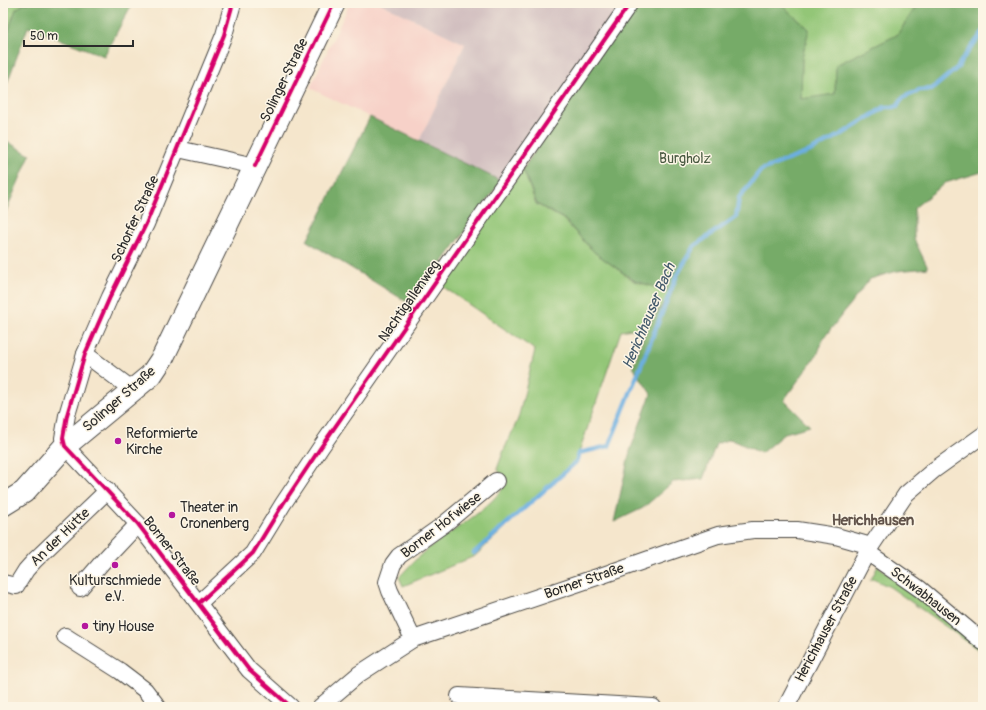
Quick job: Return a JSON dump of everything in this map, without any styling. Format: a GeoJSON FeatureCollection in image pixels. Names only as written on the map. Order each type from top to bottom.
{"type":"FeatureCollection","features":[{"type":"Feature","properties":{"kind":"main road","name":"Solinger Straße"},"geometry":{"type":"LineString","coordinates":[[3,505],[24,492],[65,446],[151,375],[163,358],[334,3]]}},
{"type":"Feature","properties":{"kind":"street","name":"Schorfer Straße"},"geometry":{"type":"LineString","coordinates":[[65,446],[63,438],[67,415],[85,354],[146,224],[178,149],[224,35],[234,3]]}},
{"type":"Feature","properties":{"kind":"street","name":"Nachtigallenweg"},"geometry":{"type":"LineString","coordinates":[[199,604],[253,553],[283,504],[321,447],[630,3]]}},
{"type":"Feature","properties":{"kind":"street"},"geometry":{"type":"LineString","coordinates":[[178,149],[255,166]]}},
{"type":"Feature","properties":{"kind":"street"},"geometry":{"type":"LineString","coordinates":[[85,354],[133,390]]}},
{"type":"Feature","properties":{"kind":"street"},"geometry":{"type":"LineString","coordinates":[[869,549],[906,494],[934,470],[983,435]]}},
{"type":"Feature","properties":{"kind":"street","name":"Borner Straße"},"geometry":{"type":"LineString","coordinates":[[65,446],[108,490],[138,524],[249,670],[291,707]]}},
{"type":"Feature","properties":{"kind":"street","name":"Borner Hofwiese"},"geometry":{"type":"LineString","coordinates":[[413,640],[390,591],[388,582],[394,564],[399,556],[443,525],[496,481]]}},
{"type":"Feature","properties":{"kind":"street","name":"An der Hütte"},"geometry":{"type":"LineString","coordinates":[[9,584],[26,570],[108,490]]}},
{"type":"Feature","properties":{"kind":"street"},"geometry":{"type":"LineString","coordinates":[[80,588],[138,524]]}},
{"type":"Feature","properties":{"kind":"street","name":"Borner Straße"},"geometry":{"type":"LineString","coordinates":[[320,707],[359,674],[413,640],[718,535],[753,530],[798,530],[836,536],[869,549]]}},
{"type":"Feature","properties":{"kind":"street","name":"Schwabhausen"},"geometry":{"type":"LineString","coordinates":[[869,549],[920,589],[983,642]]}},
{"type":"Feature","properties":{"kind":"street","name":"Herichhauser Straße"},"geometry":{"type":"LineString","coordinates":[[786,707],[869,549]]}},
{"type":"Feature","properties":{"kind":"street"},"geometry":{"type":"LineString","coordinates":[[65,636],[120,671],[145,690],[158,707]]}},
{"type":"Feature","properties":{"kind":"street"},"geometry":{"type":"LineString","coordinates":[[459,696],[653,707]]}},
{"type":"Feature","properties":{"kind":"shaded area"},"geometry":{"type":"Polygon","coordinates":[[[350,3],[380,3],[465,44],[419,141],[310,88],[350,3]]]}},
{"type":"Feature","properties":{"kind":"shaded area"},"geometry":{"type":"Polygon","coordinates":[[[380,3],[624,3],[501,181],[419,141],[465,44],[380,3]]]}},
{"type":"Feature","properties":{"kind":"green space"},"geometry":{"type":"Polygon","coordinates":[[[3,3],[26,3],[16,9],[3,46],[3,3]]]}},
{"type":"Feature","properties":{"kind":"green space"},"geometry":{"type":"Polygon","coordinates":[[[26,3],[132,4],[104,56],[28,27],[3,94],[3,46],[16,9],[26,3]]]}},
{"type":"Feature","properties":{"kind":"green space","name":"Burgholz"},"geometry":{"type":"Polygon","coordinates":[[[634,3],[779,3],[809,29],[802,58],[801,99],[835,94],[836,65],[897,35],[919,3],[983,3],[983,173],[982,172],[945,183],[914,208],[914,239],[928,268],[897,271],[870,279],[823,339],[818,353],[784,400],[810,426],[785,433],[761,453],[730,439],[716,444],[703,479],[673,482],[643,508],[614,522],[630,451],[651,394],[633,367],[647,326],[673,292],[635,281],[594,252],[564,219],[537,204],[523,169],[634,3]]]}},
{"type":"Feature","properties":{"kind":"green space"},"geometry":{"type":"Polygon","coordinates":[[[779,3],[918,3],[897,35],[836,65],[835,94],[801,100],[802,58],[809,29],[779,3]]]}},
{"type":"Feature","properties":{"kind":"green space"},"geometry":{"type":"Polygon","coordinates":[[[370,117],[501,181],[412,305],[307,241],[370,117]]]}},
{"type":"Feature","properties":{"kind":"green space"},"geometry":{"type":"Polygon","coordinates":[[[3,139],[30,155],[3,218],[3,139]]]}},
{"type":"Feature","properties":{"kind":"green space"},"geometry":{"type":"Polygon","coordinates":[[[523,169],[536,204],[563,219],[594,252],[634,281],[672,292],[646,326],[621,331],[576,461],[475,556],[403,586],[399,577],[418,557],[482,510],[500,493],[507,483],[497,469],[518,419],[535,350],[442,286],[523,169]]]}},
{"type":"Feature","properties":{"kind":"green space"},"geometry":{"type":"Polygon","coordinates":[[[878,566],[983,648],[983,653],[890,587],[872,579],[870,581],[878,566]]]}},
{"type":"Feature","properties":{"kind":"waterway","name":"Herichhauser Bach"},"geometry":{"type":"LineString","coordinates":[[474,553],[576,462],[579,453],[609,446],[677,275],[694,246],[736,217],[739,198],[761,170],[806,153],[842,134],[885,107],[897,107],[900,101],[908,95],[919,90],[932,89],[958,67],[983,32]]}},
{"type":"Feature","properties":{"kind":"cycle path"},"geometry":{"type":"LineString","coordinates":[[233,3],[224,35],[146,224],[110,297],[85,354],[67,415],[63,438],[65,446],[138,524],[249,670],[291,707]]}},
{"type":"Feature","properties":{"kind":"cycle path"},"geometry":{"type":"LineString","coordinates":[[255,166],[334,3]]}},
{"type":"Feature","properties":{"kind":"cycle path"},"geometry":{"type":"LineString","coordinates":[[199,603],[253,553],[283,504],[321,447],[630,3]]}},
{"type":"Feature","properties":{"kind":"place","name":"Reformierte Kirche"},"geometry":{"type":"Point","coordinates":[118,441]}},
{"type":"Feature","properties":{"kind":"place","name":"Theater in Cronenberg"},"geometry":{"type":"Point","coordinates":[172,515]}},
{"type":"Feature","properties":{"kind":"place","name":"Kulturschmiede e.V."},"geometry":{"type":"Point","coordinates":[115,565]}},
{"type":"Feature","properties":{"kind":"place","name":"tiny House"},"geometry":{"type":"Point","coordinates":[85,626]}},
{"type":"Feature","properties":{"kind":"district","name":"Herichhausen"},"geometry":{"type":"Point","coordinates":[873,520]}}]}
